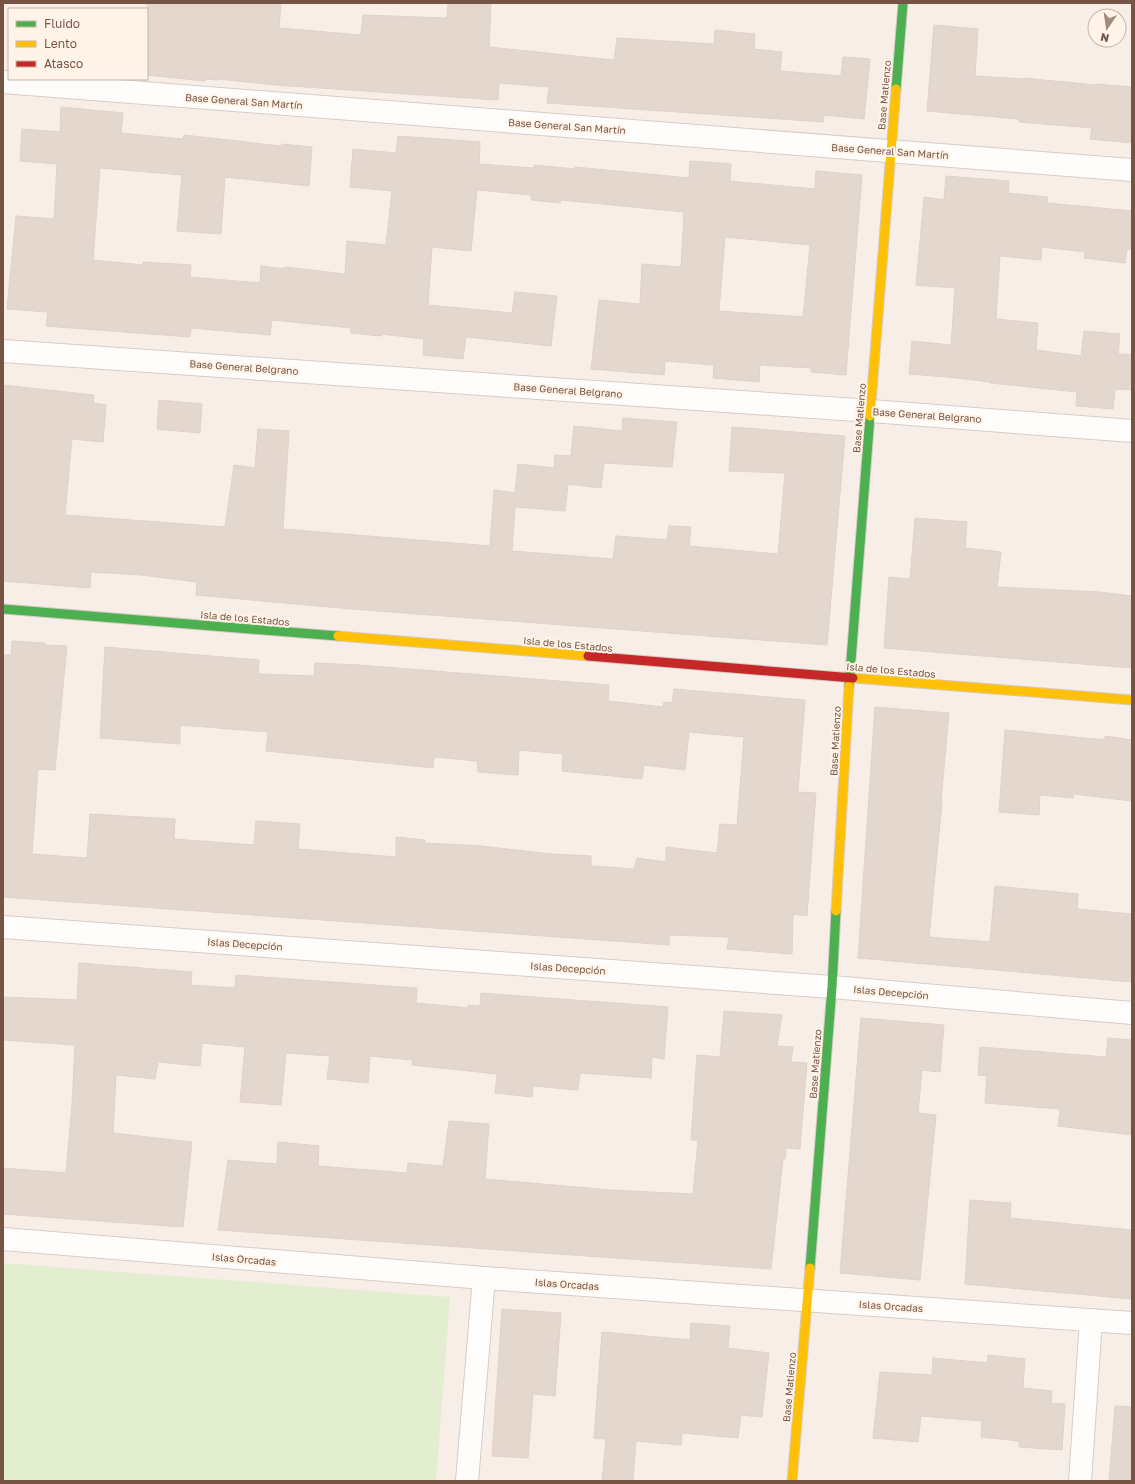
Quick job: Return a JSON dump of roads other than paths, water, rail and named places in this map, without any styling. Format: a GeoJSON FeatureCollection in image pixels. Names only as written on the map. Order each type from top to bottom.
{"type":"FeatureCollection","features":[{"type":"Feature","properties":{"kind":"street","name":"Base Matienzo"},"geometry":{"type":"LineString","coordinates":[[792,1481],[808,1300],[832,987],[849,677],[903,3]]}},
{"type":"Feature","properties":{"kind":"street","name":"Base General San Martín"},"geometry":{"type":"LineString","coordinates":[[3,82],[1132,170]]}},
{"type":"Feature","properties":{"kind":"street","name":"Base General Belgrano"},"geometry":{"type":"LineString","coordinates":[[3,351],[871,410],[1132,431]]}},
{"type":"Feature","properties":{"kind":"street","name":"Isla de los Estados"},"geometry":{"type":"LineString","coordinates":[[3,609],[1132,700]]}},
{"type":"Feature","properties":{"kind":"street","name":"Islas Decepción"},"geometry":{"type":"LineString","coordinates":[[3,927],[832,987],[1132,1013]]}},
{"type":"Feature","properties":{"kind":"street","name":"Islas Orcadas"},"geometry":{"type":"LineString","coordinates":[[3,1239],[484,1278],[1132,1323]]}},
{"type":"Feature","properties":{"kind":"street"},"geometry":{"type":"LineString","coordinates":[[467,1481],[484,1278]]}},
{"type":"Feature","properties":{"kind":"street"},"geometry":{"type":"LineString","coordinates":[[1080,1481],[1091,1320]]}}]}
